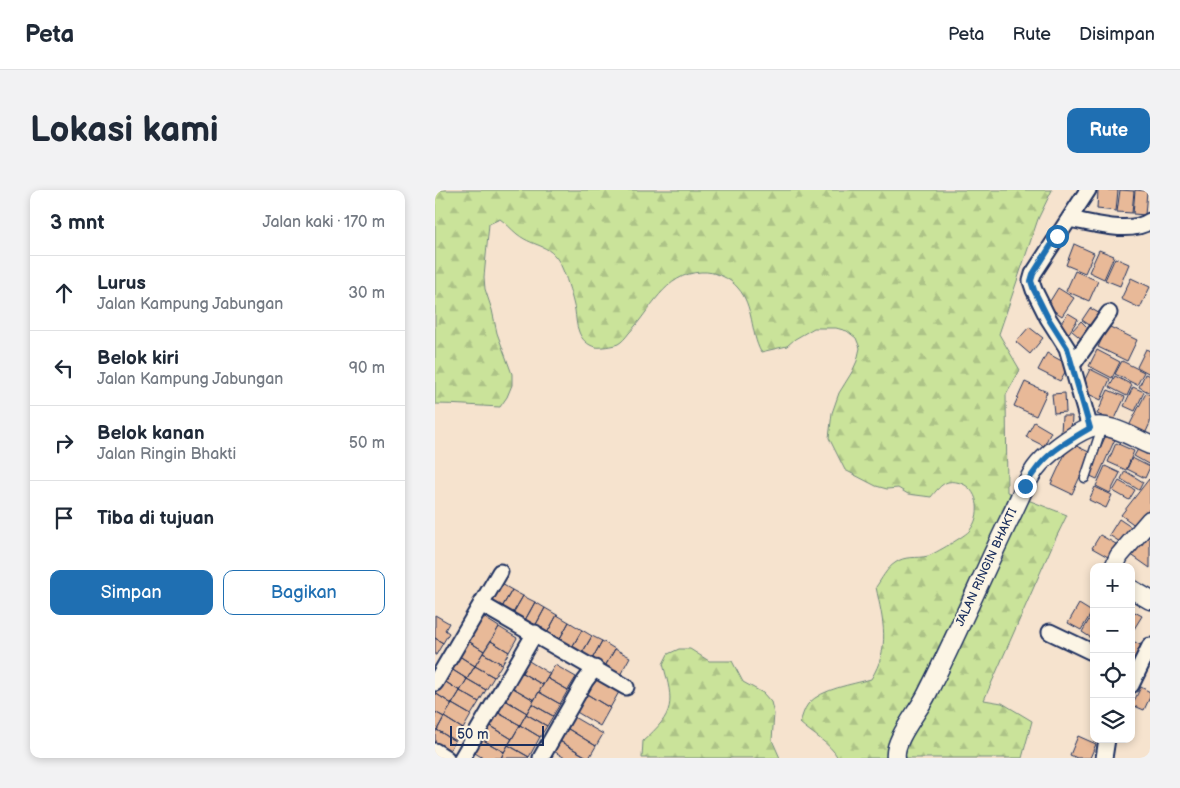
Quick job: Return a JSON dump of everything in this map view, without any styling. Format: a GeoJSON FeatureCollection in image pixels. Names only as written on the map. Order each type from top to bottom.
{"type":"FeatureCollection","features":[{"type":"Feature","properties":{"kind":"street"},"geometry":{"type":"LineString","coordinates":[[1088,190],[1033,274],[1031,281],[1048,318],[1067,348],[1073,364],[1078,389],[1096,427],[1111,429],[1150,445]]}},
{"type":"Feature","properties":{"kind":"street"},"geometry":{"type":"LineString","coordinates":[[1069,219],[1121,228],[1145,224],[1150,221]]}},
{"type":"Feature","properties":{"kind":"street"},"geometry":{"type":"LineString","coordinates":[[1073,364],[1109,313]]}},
{"type":"Feature","properties":{"kind":"street","name":"JALAN RINGIN BHAKTI"},"geometry":{"type":"LineString","coordinates":[[896,758],[897,746],[926,697],[1025,486],[1036,467],[1052,452],[1096,427]]}},
{"type":"Feature","properties":{"kind":"street"},"geometry":{"type":"LineString","coordinates":[[1116,563],[1122,551],[1150,520]]}},
{"type":"Feature","properties":{"kind":"street"},"geometry":{"type":"LineString","coordinates":[[435,683],[500,572]]}},
{"type":"Feature","properties":{"kind":"street"},"geometry":{"type":"LineString","coordinates":[[1135,591],[1150,600]]}},
{"type":"Feature","properties":{"kind":"street"},"geometry":{"type":"LineString","coordinates":[[481,604],[626,686]]}},
{"type":"Feature","properties":{"kind":"street"},"geometry":{"type":"LineString","coordinates":[[1050,632],[1090,651]]}},
{"type":"Feature","properties":{"kind":"street"},"geometry":{"type":"LineString","coordinates":[[462,758],[535,634]]}},
{"type":"Feature","properties":{"kind":"street"},"geometry":{"type":"LineString","coordinates":[[1135,673],[1150,646]]}},
{"type":"Feature","properties":{"kind":"street"},"geometry":{"type":"LineString","coordinates":[[541,758],[595,668]]}},
{"type":"Feature","properties":{"kind":"street"},"geometry":{"type":"LineString","coordinates":[[1104,758],[1106,743]]}},
{"type":"Feature","properties":{"kind":"street"},"geometry":{"type":"LineString","coordinates":[[435,751],[446,758]]}},
{"type":"Feature","properties":{"kind":"lane"},"geometry":{"type":"LineString","coordinates":[[1085,478],[1096,427]]}},
{"type":"Feature","properties":{"kind":"green space"},"geometry":{"type":"Polygon","coordinates":[[[435,190],[1052,190],[1038,219],[999,334],[1020,370],[1006,395],[1007,492],[1067,515],[984,700],[1002,703],[1032,721],[1022,758],[838,758],[826,743],[800,723],[808,704],[821,694],[871,679],[881,656],[884,634],[876,587],[889,568],[903,559],[928,556],[957,540],[970,530],[976,518],[976,498],[969,488],[963,484],[945,483],[931,497],[908,494],[898,488],[887,489],[876,486],[845,470],[829,438],[832,413],[839,393],[857,361],[860,348],[856,338],[847,331],[836,328],[814,328],[787,346],[761,352],[747,303],[738,288],[722,276],[701,272],[688,274],[668,286],[619,343],[607,347],[595,347],[585,342],[579,332],[570,290],[559,261],[549,250],[524,239],[500,219],[489,224],[484,277],[485,289],[497,333],[512,374],[512,385],[500,407],[435,404],[435,190]]]}},
{"type":"Feature","properties":{"kind":"green space"},"geometry":{"type":"Polygon","coordinates":[[[679,649],[690,649],[709,661],[732,661],[743,682],[763,693],[771,702],[774,714],[772,740],[780,758],[642,758],[643,741],[661,723],[669,707],[669,689],[663,664],[668,654],[679,649]]]}},
{"type":"Feature","properties":{"kind":"building"},"geometry":{"type":"Polygon","coordinates":[[[1098,190],[1118,190],[1116,211],[1097,209],[1098,190]]]}},
{"type":"Feature","properties":{"kind":"building"},"geometry":{"type":"Polygon","coordinates":[[[1120,190],[1134,191],[1132,213],[1117,212],[1120,190]]]}},
{"type":"Feature","properties":{"kind":"building"},"geometry":{"type":"Polygon","coordinates":[[[1135,190],[1147,191],[1145,215],[1133,214],[1135,190]]]}},
{"type":"Feature","properties":{"kind":"building"},"geometry":{"type":"Polygon","coordinates":[[[1074,244],[1094,253],[1085,273],[1066,265],[1074,244]]]}},
{"type":"Feature","properties":{"kind":"building"},"geometry":{"type":"Polygon","coordinates":[[[1099,250],[1114,256],[1104,279],[1089,272],[1099,250]]]}},
{"type":"Feature","properties":{"kind":"building"},"geometry":{"type":"Polygon","coordinates":[[[1115,258],[1129,264],[1120,286],[1105,280],[1115,258]]]}},
{"type":"Feature","properties":{"kind":"building"},"geometry":{"type":"Polygon","coordinates":[[[1075,271],[1098,281],[1089,301],[1066,291],[1075,271]]]}},
{"type":"Feature","properties":{"kind":"building"},"geometry":{"type":"Polygon","coordinates":[[[1131,278],[1150,287],[1140,308],[1121,299],[1131,278]]]}},
{"type":"Feature","properties":{"kind":"building"},"geometry":{"type":"Polygon","coordinates":[[[1058,288],[1074,298],[1062,316],[1047,306],[1058,288]]]}},
{"type":"Feature","properties":{"kind":"building"},"geometry":{"type":"Polygon","coordinates":[[[1090,308],[1102,315],[1094,328],[1082,320],[1090,308]]]}},
{"type":"Feature","properties":{"kind":"building"},"geometry":{"type":"Polygon","coordinates":[[[1068,313],[1078,319],[1069,333],[1059,326],[1068,313]]]}},
{"type":"Feature","properties":{"kind":"building"},"geometry":{"type":"Polygon","coordinates":[[[1081,321],[1092,332],[1084,341],[1072,331],[1081,321]]]}},
{"type":"Feature","properties":{"kind":"building"},"geometry":{"type":"Polygon","coordinates":[[[1108,326],[1137,340],[1127,361],[1098,347],[1108,326]]]}},
{"type":"Feature","properties":{"kind":"building"},"geometry":{"type":"Polygon","coordinates":[[[1029,327],[1043,338],[1030,354],[1016,342],[1029,327]]]}},
{"type":"Feature","properties":{"kind":"building"},"geometry":{"type":"Polygon","coordinates":[[[1146,349],[1150,351],[1150,374],[1137,367],[1146,349]]]}},
{"type":"Feature","properties":{"kind":"building"},"geometry":{"type":"Polygon","coordinates":[[[1097,350],[1120,362],[1112,378],[1089,366],[1097,350]]]}},
{"type":"Feature","properties":{"kind":"building"},"geometry":{"type":"Polygon","coordinates":[[[1047,353],[1069,365],[1060,381],[1038,370],[1047,353]]]}},
{"type":"Feature","properties":{"kind":"building"},"geometry":{"type":"Polygon","coordinates":[[[1122,361],[1144,372],[1137,385],[1115,374],[1122,361]]]}},
{"type":"Feature","properties":{"kind":"building"},"geometry":{"type":"Polygon","coordinates":[[[1090,369],[1110,379],[1101,400],[1080,390],[1090,369]]]}},
{"type":"Feature","properties":{"kind":"building"},"geometry":{"type":"Polygon","coordinates":[[[1145,374],[1150,376],[1150,393],[1139,387],[1145,374]]]}},
{"type":"Feature","properties":{"kind":"building"},"geometry":{"type":"Polygon","coordinates":[[[1115,376],[1132,385],[1127,396],[1109,387],[1115,376]]]}},
{"type":"Feature","properties":{"kind":"building"},"geometry":{"type":"Polygon","coordinates":[[[1025,382],[1047,392],[1036,416],[1014,406],[1025,382]]]}},
{"type":"Feature","properties":{"kind":"building"},"geometry":{"type":"Polygon","coordinates":[[[1133,387],[1144,392],[1135,411],[1124,406],[1133,387]]]}},
{"type":"Feature","properties":{"kind":"building"},"geometry":{"type":"Polygon","coordinates":[[[1108,390],[1125,397],[1114,421],[1097,414],[1108,390]]]}},
{"type":"Feature","properties":{"kind":"building"},"geometry":{"type":"Polygon","coordinates":[[[1065,393],[1066,412],[1054,413],[1052,394],[1065,393]]]}},
{"type":"Feature","properties":{"kind":"building"},"geometry":{"type":"Polygon","coordinates":[[[1146,393],[1150,395],[1150,423],[1145,434],[1129,426],[1146,393]]]}},
{"type":"Feature","properties":{"kind":"building"},"geometry":{"type":"Polygon","coordinates":[[[1062,416],[1072,416],[1071,433],[1061,432],[1062,416]]]}},
{"type":"Feature","properties":{"kind":"building"},"geometry":{"type":"Polygon","coordinates":[[[1034,422],[1051,432],[1044,446],[1026,437],[1034,422]]]}},
{"type":"Feature","properties":{"kind":"building"},"geometry":{"type":"Polygon","coordinates":[[[1107,433],[1116,437],[1097,479],[1088,475],[1107,433]]]}},
{"type":"Feature","properties":{"kind":"building"},"geometry":{"type":"Polygon","coordinates":[[[1070,443],[1091,453],[1072,494],[1051,484],[1070,443]]]}},
{"type":"Feature","properties":{"kind":"building"},"geometry":{"type":"Polygon","coordinates":[[[1116,443],[1134,451],[1126,470],[1108,462],[1116,443]]]}},
{"type":"Feature","properties":{"kind":"building"},"geometry":{"type":"Polygon","coordinates":[[[1141,444],[1150,449],[1150,465],[1134,456],[1141,444]]]}},
{"type":"Feature","properties":{"kind":"building"},"geometry":{"type":"Polygon","coordinates":[[[1132,458],[1150,467],[1145,478],[1127,469],[1132,458]]]}},
{"type":"Feature","properties":{"kind":"building"},"geometry":{"type":"Polygon","coordinates":[[[1105,466],[1120,473],[1110,493],[1096,486],[1105,466]]]}},
{"type":"Feature","properties":{"kind":"building"},"geometry":{"type":"Polygon","coordinates":[[[1125,471],[1143,482],[1139,490],[1121,479],[1125,471]]]}},
{"type":"Feature","properties":{"kind":"building"},"geometry":{"type":"Polygon","coordinates":[[[1149,479],[1150,509],[1136,526],[1121,515],[1149,479]]]}},
{"type":"Feature","properties":{"kind":"building"},"geometry":{"type":"Polygon","coordinates":[[[1119,481],[1135,490],[1129,500],[1113,491],[1119,481]]]}},
{"type":"Feature","properties":{"kind":"building"},"geometry":{"type":"Polygon","coordinates":[[[1095,487],[1112,495],[1106,508],[1089,500],[1095,487]]]}},
{"type":"Feature","properties":{"kind":"building"},"geometry":{"type":"Polygon","coordinates":[[[1119,519],[1134,529],[1125,545],[1109,535],[1119,519]]]}},
{"type":"Feature","properties":{"kind":"building"},"geometry":{"type":"Polygon","coordinates":[[[1150,533],[1150,568],[1130,554],[1150,533]]]}},
{"type":"Feature","properties":{"kind":"building"},"geometry":{"type":"Polygon","coordinates":[[[1100,535],[1116,544],[1108,557],[1092,548],[1100,535]]]}},
{"type":"Feature","properties":{"kind":"building"},"geometry":{"type":"Polygon","coordinates":[[[500,583],[512,590],[501,609],[489,602],[500,583]]]}},
{"type":"Feature","properties":{"kind":"building"},"geometry":{"type":"Polygon","coordinates":[[[512,590],[523,596],[512,615],[501,609],[512,590]]]}},
{"type":"Feature","properties":{"kind":"building"},"geometry":{"type":"Polygon","coordinates":[[[523,596],[535,602],[524,622],[512,615],[523,596]]]}},
{"type":"Feature","properties":{"kind":"building"},"geometry":{"type":"Polygon","coordinates":[[[535,602],[545,608],[534,628],[524,622],[535,602]]]}},
{"type":"Feature","properties":{"kind":"building"},"geometry":{"type":"Polygon","coordinates":[[[1079,604],[1090,611],[1090,615],[1081,630],[1068,623],[1079,604]]]}},
{"type":"Feature","properties":{"kind":"building"},"geometry":{"type":"Polygon","coordinates":[[[545,608],[557,615],[546,635],[534,628],[545,608]]]}},
{"type":"Feature","properties":{"kind":"building"},"geometry":{"type":"Polygon","coordinates":[[[1135,612],[1142,616],[1135,627],[1135,612]]]}},
{"type":"Feature","properties":{"kind":"building"},"geometry":{"type":"Polygon","coordinates":[[[435,615],[449,623],[445,630],[449,633],[443,643],[435,638],[435,615]]]}},
{"type":"Feature","properties":{"kind":"building"},"geometry":{"type":"Polygon","coordinates":[[[480,615],[499,627],[484,651],[465,639],[480,615]]]}},
{"type":"Feature","properties":{"kind":"building"},"geometry":{"type":"Polygon","coordinates":[[[557,615],[569,622],[558,642],[546,635],[557,615]]]}},
{"type":"Feature","properties":{"kind":"building"},"geometry":{"type":"Polygon","coordinates":[[[1090,618],[1090,637],[1082,632],[1090,618]]]}},
{"type":"Feature","properties":{"kind":"building"},"geometry":{"type":"Polygon","coordinates":[[[569,622],[582,630],[571,649],[558,642],[569,622]]]}},
{"type":"Feature","properties":{"kind":"building"},"geometry":{"type":"Polygon","coordinates":[[[499,627],[517,638],[509,652],[491,641],[499,627]]]}},
{"type":"Feature","properties":{"kind":"building"},"geometry":{"type":"Polygon","coordinates":[[[582,630],[592,636],[581,655],[571,649],[582,630]]]}},
{"type":"Feature","properties":{"kind":"building"},"geometry":{"type":"Polygon","coordinates":[[[592,636],[602,641],[591,661],[581,655],[592,636]]]}},
{"type":"Feature","properties":{"kind":"building"},"geometry":{"type":"Polygon","coordinates":[[[435,638],[443,643],[436,655],[435,655],[435,638]]]}},
{"type":"Feature","properties":{"kind":"building"},"geometry":{"type":"Polygon","coordinates":[[[465,639],[484,651],[475,666],[456,654],[465,639]]]}},
{"type":"Feature","properties":{"kind":"building"},"geometry":{"type":"Polygon","coordinates":[[[491,641],[509,652],[502,664],[483,653],[491,641]]]}},
{"type":"Feature","properties":{"kind":"building"},"geometry":{"type":"Polygon","coordinates":[[[602,641],[615,649],[604,668],[591,661],[602,641]]]}},
{"type":"Feature","properties":{"kind":"building"},"geometry":{"type":"Polygon","coordinates":[[[1135,642],[1148,649],[1135,664],[1135,642]]]}},
{"type":"Feature","properties":{"kind":"building"},"geometry":{"type":"Polygon","coordinates":[[[615,649],[630,657],[619,677],[604,668],[615,649]]]}},
{"type":"Feature","properties":{"kind":"building"},"geometry":{"type":"Polygon","coordinates":[[[483,653],[502,664],[494,677],[475,666],[483,653]]]}},
{"type":"Feature","properties":{"kind":"building"},"geometry":{"type":"Polygon","coordinates":[[[456,654],[475,666],[467,679],[448,667],[456,654]]]}},
{"type":"Feature","properties":{"kind":"building"},"geometry":{"type":"Polygon","coordinates":[[[524,658],[550,674],[543,685],[517,670],[524,658]]]}},
{"type":"Feature","properties":{"kind":"building"},"geometry":{"type":"Polygon","coordinates":[[[555,665],[576,677],[568,690],[547,678],[555,665]]]}},
{"type":"Feature","properties":{"kind":"building"},"geometry":{"type":"Polygon","coordinates":[[[475,666],[494,677],[486,690],[467,679],[475,666]]]}},
{"type":"Feature","properties":{"kind":"building"},"geometry":{"type":"Polygon","coordinates":[[[448,667],[467,679],[460,691],[441,679],[448,667]]]}},
{"type":"Feature","properties":{"kind":"building"},"geometry":{"type":"Polygon","coordinates":[[[517,670],[543,685],[534,700],[508,685],[517,670]]]}},
{"type":"Feature","properties":{"kind":"building"},"geometry":{"type":"Polygon","coordinates":[[[594,677],[619,692],[610,708],[585,693],[594,677]]]}},
{"type":"Feature","properties":{"kind":"building"},"geometry":{"type":"Polygon","coordinates":[[[547,678],[568,690],[560,704],[539,692],[547,678]]]}},
{"type":"Feature","properties":{"kind":"building"},"geometry":{"type":"Polygon","coordinates":[[[441,679],[460,691],[452,704],[435,693],[435,689],[441,679]]]}},
{"type":"Feature","properties":{"kind":"building"},"geometry":{"type":"Polygon","coordinates":[[[467,679],[486,690],[479,702],[460,691],[467,679]]]}},
{"type":"Feature","properties":{"kind":"building"},"geometry":{"type":"Polygon","coordinates":[[[508,685],[534,700],[527,713],[500,697],[508,685]]]}},
{"type":"Feature","properties":{"kind":"building"},"geometry":{"type":"Polygon","coordinates":[[[1141,687],[1150,692],[1150,697],[1144,710],[1135,706],[1135,699],[1141,687]]]}},
{"type":"Feature","properties":{"kind":"building"},"geometry":{"type":"Polygon","coordinates":[[[460,691],[479,702],[471,715],[452,704],[460,691]]]}},
{"type":"Feature","properties":{"kind":"building"},"geometry":{"type":"Polygon","coordinates":[[[539,692],[560,704],[553,716],[532,704],[539,692]]]}},
{"type":"Feature","properties":{"kind":"building"},"geometry":{"type":"Polygon","coordinates":[[[435,693],[452,704],[444,717],[435,712],[435,693]]]}},
{"type":"Feature","properties":{"kind":"building"},"geometry":{"type":"Polygon","coordinates":[[[585,693],[610,708],[600,726],[575,711],[585,693]]]}},
{"type":"Feature","properties":{"kind":"building"},"geometry":{"type":"Polygon","coordinates":[[[500,697],[527,713],[520,725],[493,710],[500,697]]]}},
{"type":"Feature","properties":{"kind":"building"},"geometry":{"type":"Polygon","coordinates":[[[452,704],[471,715],[463,729],[444,717],[452,704]]]}},
{"type":"Feature","properties":{"kind":"building"},"geometry":{"type":"Polygon","coordinates":[[[532,704],[553,716],[547,726],[526,714],[532,704]]]}},
{"type":"Feature","properties":{"kind":"building"},"geometry":{"type":"Polygon","coordinates":[[[493,710],[520,725],[512,739],[486,723],[493,710]]]}},
{"type":"Feature","properties":{"kind":"building"},"geometry":{"type":"Polygon","coordinates":[[[435,712],[444,717],[437,730],[435,729],[435,712]]]}},
{"type":"Feature","properties":{"kind":"building"},"geometry":{"type":"Polygon","coordinates":[[[526,714],[547,726],[540,737],[520,725],[526,714]]]}},
{"type":"Feature","properties":{"kind":"building"},"geometry":{"type":"Polygon","coordinates":[[[572,716],[603,734],[596,746],[565,727],[572,716]]]}},
{"type":"Feature","properties":{"kind":"building"},"geometry":{"type":"Polygon","coordinates":[[[444,717],[463,729],[455,741],[437,730],[444,717]]]}},
{"type":"Feature","properties":{"kind":"building"},"geometry":{"type":"Polygon","coordinates":[[[486,723],[512,739],[504,752],[478,737],[486,723]]]}},
{"type":"Feature","properties":{"kind":"building"},"geometry":{"type":"Polygon","coordinates":[[[520,725],[540,737],[529,757],[508,745],[520,725]]]}},
{"type":"Feature","properties":{"kind":"building"},"geometry":{"type":"Polygon","coordinates":[[[565,727],[596,746],[589,758],[558,740],[565,727]]]}},
{"type":"Feature","properties":{"kind":"building"},"geometry":{"type":"Polygon","coordinates":[[[437,730],[455,741],[447,755],[435,747],[435,733],[437,730]]]}},
{"type":"Feature","properties":{"kind":"building"},"geometry":{"type":"Polygon","coordinates":[[[1078,736],[1090,743],[1096,744],[1090,758],[1077,758],[1070,755],[1078,736]]]}},
{"type":"Feature","properties":{"kind":"building"},"geometry":{"type":"Polygon","coordinates":[[[478,737],[504,752],[501,758],[483,758],[470,750],[478,737]]]}},
{"type":"Feature","properties":{"kind":"building"},"geometry":{"type":"Polygon","coordinates":[[[558,740],[588,758],[565,758],[552,750],[558,740]]]}},
{"type":"Feature","properties":{"kind":"building"},"geometry":{"type":"Polygon","coordinates":[[[508,745],[529,757],[501,758],[508,745]]]}},
{"type":"Feature","properties":{"kind":"route"},"geometry":{"type":"LineString","coordinates":[[1025,486],[1036,467],[1052,452],[1090,428],[1067,348],[1048,318],[1031,281],[1033,274],[1057,236]]}}]}
